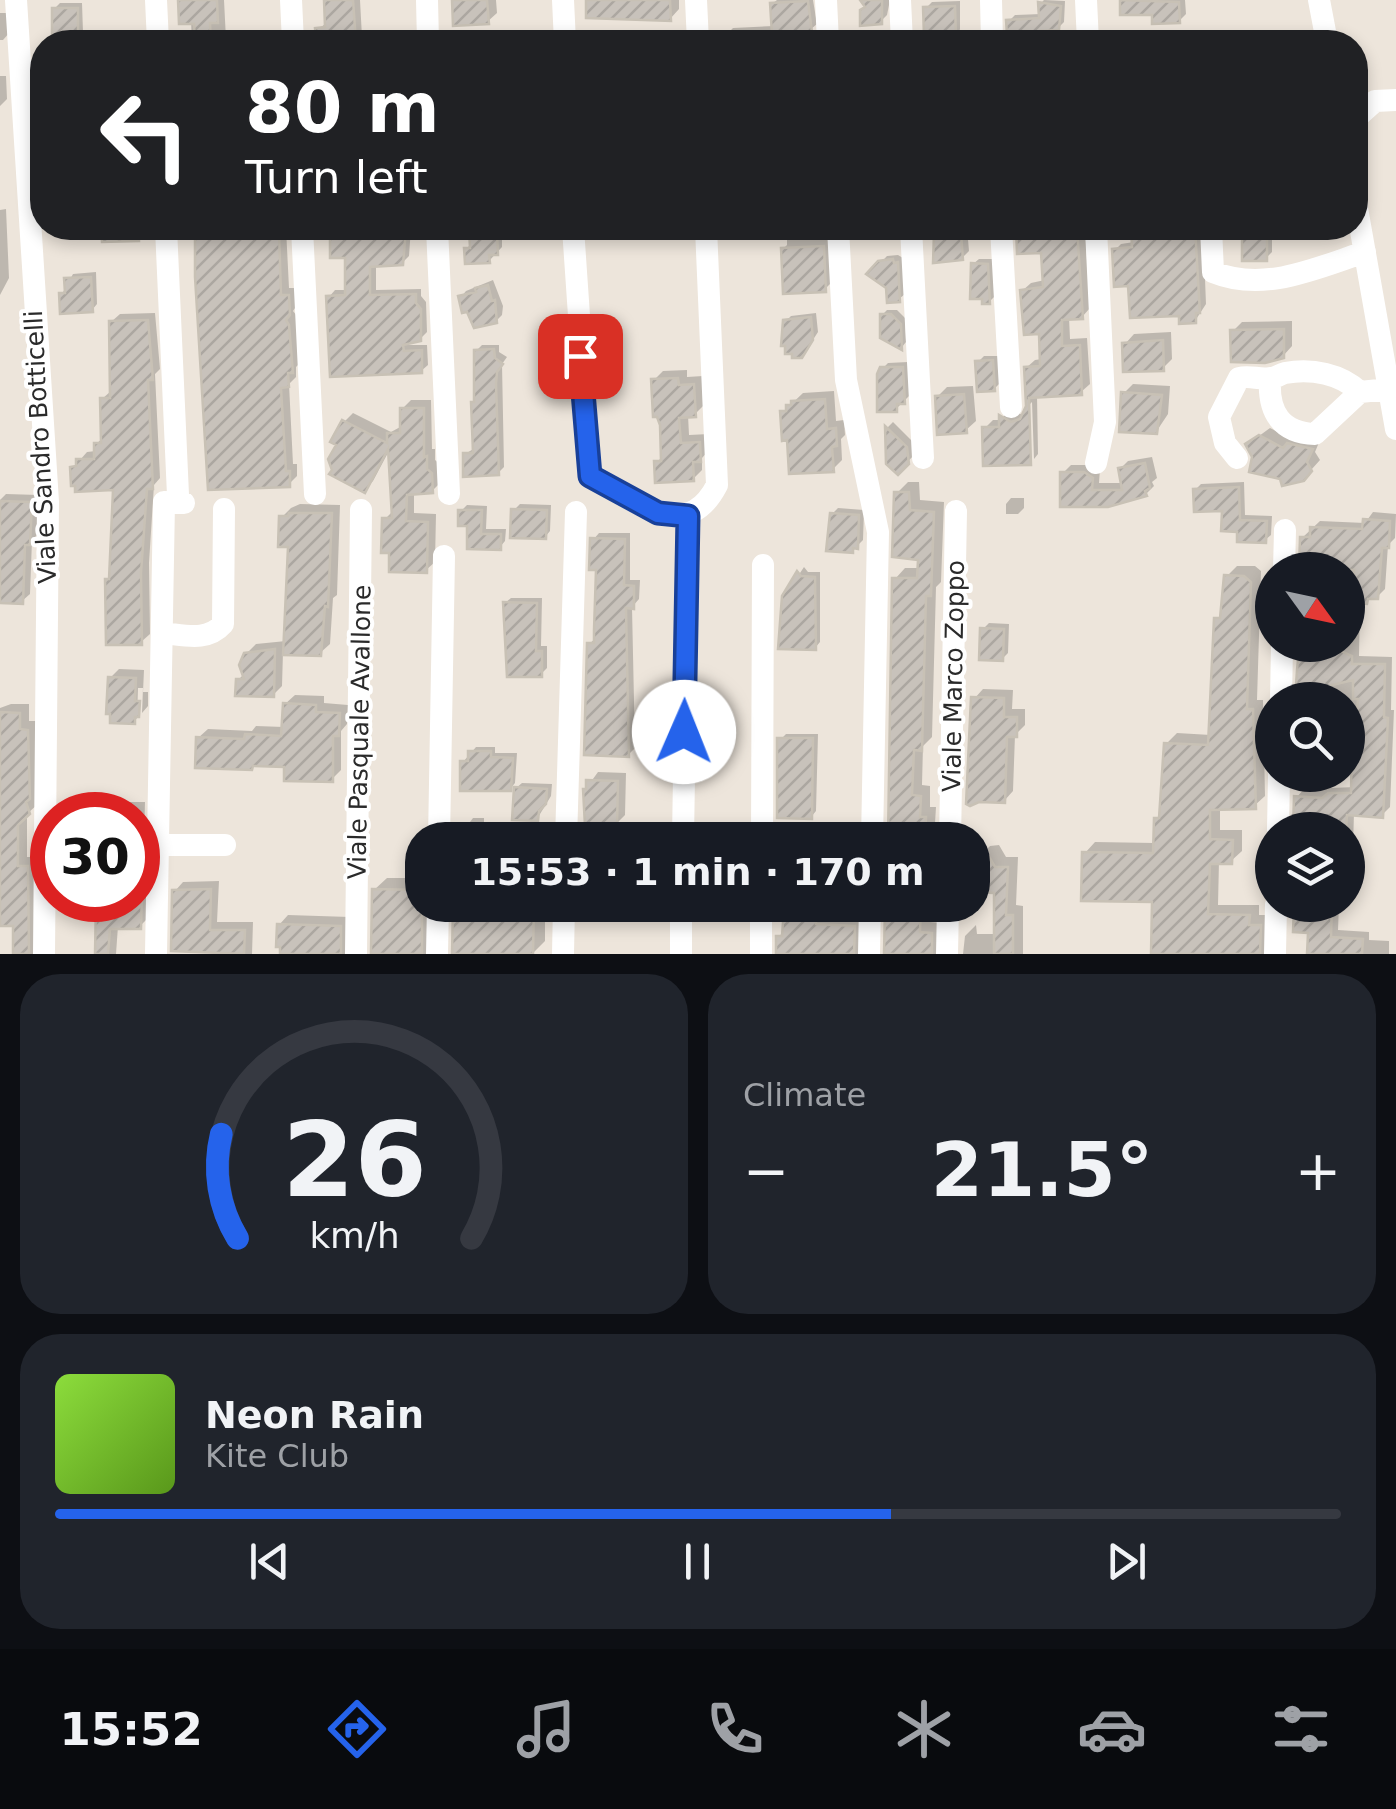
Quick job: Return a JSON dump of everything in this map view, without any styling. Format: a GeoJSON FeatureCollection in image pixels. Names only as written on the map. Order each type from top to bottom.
{"type":"FeatureCollection","features":[{"type":"Feature","properties":{"kind":"street","name":"Viale Sandro Botticelli"},"geometry":{"type":"LineString","coordinates":[[16,0],[30,220]]}},
{"type":"Feature","properties":{"kind":"street"},"geometry":{"type":"LineString","coordinates":[[156,0],[157,30]]}},
{"type":"Feature","properties":{"kind":"street"},"geometry":{"type":"LineString","coordinates":[[292,0],[293,30]]}},
{"type":"Feature","properties":{"kind":"street"},"geometry":{"type":"LineString","coordinates":[[426,0],[427,30]]}},
{"type":"Feature","properties":{"kind":"street"},"geometry":{"type":"LineString","coordinates":[[563,0],[564,30]]}},
{"type":"Feature","properties":{"kind":"street"},"geometry":{"type":"LineString","coordinates":[[696,0],[697,30]]}},
{"type":"Feature","properties":{"kind":"street"},"geometry":{"type":"LineString","coordinates":[[826,0],[827,30]]}},
{"type":"Feature","properties":{"kind":"street"},"geometry":{"type":"LineString","coordinates":[[900,0],[901,30]]}},
{"type":"Feature","properties":{"kind":"street"},"geometry":{"type":"LineString","coordinates":[[991,0],[992,30]]}},
{"type":"Feature","properties":{"kind":"street"},"geometry":{"type":"LineString","coordinates":[[1086,0],[1087,30]]}},
{"type":"Feature","properties":{"kind":"street"},"geometry":{"type":"LineString","coordinates":[[1318,0],[1324,30]]}},
{"type":"Feature","properties":{"kind":"street","name":"Viale Sandro Botticelli"},"geometry":{"type":"LineString","coordinates":[[31,240],[48,502],[44,954]]}},
{"type":"Feature","properties":{"kind":"street"},"geometry":{"type":"LineString","coordinates":[[159,792],[164,502],[181,499],[167,240]]}},
{"type":"Feature","properties":{"kind":"street"},"geometry":{"type":"LineString","coordinates":[[303,240],[316,494]]}},
{"type":"Feature","properties":{"kind":"street"},"geometry":{"type":"LineString","coordinates":[[438,240],[449,494]]}},
{"type":"Feature","properties":{"kind":"street"},"geometry":{"type":"LineString","coordinates":[[574,240],[590,476],[667,516],[688,516],[704,506],[717,486],[707,240]]}},
{"type":"Feature","properties":{"kind":"street"},"geometry":{"type":"LineString","coordinates":[[839,240],[846,380],[878,532],[872,822]]}},
{"type":"Feature","properties":{"kind":"street"},"geometry":{"type":"LineString","coordinates":[[912,240],[923,458]]}},
{"type":"Feature","properties":{"kind":"street"},"geometry":{"type":"LineString","coordinates":[[1002,240],[1010,406]]}},
{"type":"Feature","properties":{"kind":"street"},"geometry":{"type":"LineString","coordinates":[[1096,462],[1105,422],[1097,240]]}},
{"type":"Feature","properties":{"kind":"street"},"geometry":{"type":"LineString","coordinates":[[1212,240],[1213,272],[1234,281],[1286,279],[1365,252]]}},
{"type":"Feature","properties":{"kind":"street"},"geometry":{"type":"LineString","coordinates":[[1363,240],[1396,429]]}},
{"type":"Feature","properties":{"kind":"street"},"geometry":{"type":"LineString","coordinates":[[1237,458],[1225,444],[1219,417],[1239,378],[1270,379],[1285,373],[1312,372],[1346,378],[1360,392]]}},
{"type":"Feature","properties":{"kind":"street"},"geometry":{"type":"LineString","coordinates":[[1270,379],[1268,400],[1281,422],[1296,434],[1315,434],[1360,392],[1389,389]]}},
{"type":"Feature","properties":{"kind":"street"},"geometry":{"type":"LineString","coordinates":[[163,633],[202,637],[215,633],[222,624],[224,509]]}},
{"type":"Feature","properties":{"kind":"street","name":"Viale Pasquale Avallone"},"geometry":{"type":"LineString","coordinates":[[356,954],[361,510]]}},
{"type":"Feature","properties":{"kind":"street","name":"Viale Marco Zoppo"},"geometry":{"type":"LineString","coordinates":[[950,822],[956,511]]}},
{"type":"Feature","properties":{"kind":"street"},"geometry":{"type":"LineString","coordinates":[[567,822],[576,512]]}},
{"type":"Feature","properties":{"kind":"street"},"geometry":{"type":"LineString","coordinates":[[682,822],[688,516]]}},
{"type":"Feature","properties":{"kind":"street"},"geometry":{"type":"LineString","coordinates":[[1284,552],[1285,530]]}},
{"type":"Feature","properties":{"kind":"street"},"geometry":{"type":"LineString","coordinates":[[440,822],[444,556]]}},
{"type":"Feature","properties":{"kind":"street"},"geometry":{"type":"LineString","coordinates":[[762,822],[763,565]]}},
{"type":"Feature","properties":{"kind":"street"},"geometry":{"type":"LineString","coordinates":[[160,845],[225,845]]}},
{"type":"Feature","properties":{"kind":"street"},"geometry":{"type":"LineString","coordinates":[[156,954],[157,922]]}},
{"type":"Feature","properties":{"kind":"street"},"geometry":{"type":"LineString","coordinates":[[438,922],[438,954]]}},
{"type":"Feature","properties":{"kind":"street"},"geometry":{"type":"LineString","coordinates":[[563,954],[564,922]]}},
{"type":"Feature","properties":{"kind":"street"},"geometry":{"type":"LineString","coordinates":[[681,954],[682,922]]}},
{"type":"Feature","properties":{"kind":"street"},"geometry":{"type":"LineString","coordinates":[[761,922],[761,954]]}},
{"type":"Feature","properties":{"kind":"street"},"geometry":{"type":"LineString","coordinates":[[869,954],[870,922]]}},
{"type":"Feature","properties":{"kind":"street"},"geometry":{"type":"LineString","coordinates":[[948,922],[948,954]]}},
{"type":"Feature","properties":{"kind":"street"},"geometry":{"type":"LineString","coordinates":[[1275,954],[1276,922]]}},
{"type":"Feature","properties":{"kind":"building"},"geometry":{"type":"Polygon","coordinates":[[[178,0],[217,0],[218,23],[210,23],[210,30],[194,30],[194,24],[179,24],[178,0]]]}},
{"type":"Feature","properties":{"kind":"building"},"geometry":{"type":"Polygon","coordinates":[[[324,0],[353,0],[355,30],[315,30],[325,27],[324,0]]]}},
{"type":"Feature","properties":{"kind":"building"},"geometry":{"type":"Polygon","coordinates":[[[452,0],[487,0],[489,24],[453,26],[452,0]]]}},
{"type":"Feature","properties":{"kind":"building"},"geometry":{"type":"Polygon","coordinates":[[[586,0],[670,0],[671,21],[586,18],[586,0]]]}},
{"type":"Feature","properties":{"kind":"building"},"geometry":{"type":"Polygon","coordinates":[[[860,0],[882,0],[882,24],[860,26],[860,10],[865,7],[860,0]]]}},
{"type":"Feature","properties":{"kind":"building"},"geometry":{"type":"Polygon","coordinates":[[[1120,0],[1179,2],[1180,23],[1152,24],[1152,15],[1120,15],[1120,0]]]}},
{"type":"Feature","properties":{"kind":"building"},"geometry":{"type":"Polygon","coordinates":[[[808,1],[812,30],[772,30],[770,3],[808,1]]]}},
{"type":"Feature","properties":{"kind":"building"},"geometry":{"type":"Polygon","coordinates":[[[1038,2],[1061,6],[1059,30],[1007,30],[1006,20],[1039,18],[1038,2]]]}},
{"type":"Feature","properties":{"kind":"building"},"geometry":{"type":"Polygon","coordinates":[[[955,6],[956,30],[924,30],[923,7],[955,6]]]}},
{"type":"Feature","properties":{"kind":"building"},"geometry":{"type":"Polygon","coordinates":[[[52,8],[78,8],[78,30],[52,30],[52,8]]]}},
{"type":"Feature","properties":{"kind":"building"},"geometry":{"type":"Polygon","coordinates":[[[195,240],[279,240],[281,295],[289,295],[290,315],[286,320],[293,373],[288,373],[289,387],[281,388],[290,487],[208,490],[195,240]]]}},
{"type":"Feature","properties":{"kind":"building"},"geometry":{"type":"Polygon","coordinates":[[[330,240],[405,240],[403,265],[370,267],[370,295],[416,294],[421,309],[421,341],[403,345],[404,351],[422,350],[422,373],[330,377],[326,296],[345,295],[345,258],[330,258],[330,240]]]}},
{"type":"Feature","properties":{"kind":"building"},"geometry":{"type":"Polygon","coordinates":[[[470,240],[497,240],[498,255],[489,255],[490,263],[465,264],[464,248],[470,248],[470,240]]]}},
{"type":"Feature","properties":{"kind":"building"},"geometry":{"type":"Polygon","coordinates":[[[934,240],[962,240],[963,260],[933,263],[934,240]]]}},
{"type":"Feature","properties":{"kind":"building"},"geometry":{"type":"Polygon","coordinates":[[[1016,240],[1078,240],[1083,319],[1062,320],[1062,346],[1080,345],[1082,395],[1029,398],[1031,465],[983,466],[982,427],[999,427],[999,415],[1011,422],[1020,419],[1026,406],[1024,367],[1040,366],[1039,334],[1024,335],[1020,290],[1043,287],[1041,253],[1017,254],[1016,240]]]}},
{"type":"Feature","properties":{"kind":"building"},"geometry":{"type":"Polygon","coordinates":[[[1132,240],[1196,240],[1200,313],[1196,313],[1196,323],[1179,324],[1179,316],[1130,318],[1128,286],[1114,287],[1112,249],[1132,247],[1132,240]]]}},
{"type":"Feature","properties":{"kind":"building"},"geometry":{"type":"Polygon","coordinates":[[[1242,240],[1267,240],[1267,261],[1242,261],[1242,240]]]}},
{"type":"Feature","properties":{"kind":"building"},"geometry":{"type":"Polygon","coordinates":[[[824,246],[826,292],[783,294],[781,248],[824,246]]]}},
{"type":"Feature","properties":{"kind":"building"},"geometry":{"type":"Polygon","coordinates":[[[878,261],[898,262],[900,302],[887,303],[886,288],[866,274],[878,261]]]}},
{"type":"Feature","properties":{"kind":"building"},"geometry":{"type":"Polygon","coordinates":[[[971,263],[988,264],[990,304],[970,299],[971,263]]]}},
{"type":"Feature","properties":{"kind":"building"},"geometry":{"type":"Polygon","coordinates":[[[91,277],[93,312],[60,314],[59,293],[65,293],[64,278],[91,277]]]}},
{"type":"Feature","properties":{"kind":"building"},"geometry":{"type":"Polygon","coordinates":[[[488,285],[492,301],[495,300],[497,323],[474,328],[467,312],[462,313],[458,296],[488,285]]]}},
{"type":"Feature","properties":{"kind":"building"},"geometry":{"type":"Polygon","coordinates":[[[880,314],[891,314],[901,324],[902,350],[880,338],[880,314]]]}},
{"type":"Feature","properties":{"kind":"building"},"geometry":{"type":"Polygon","coordinates":[[[811,317],[813,340],[802,358],[785,354],[785,346],[781,346],[783,320],[811,317]]]}},
{"type":"Feature","properties":{"kind":"building"},"geometry":{"type":"Polygon","coordinates":[[[148,320],[153,380],[148,380],[153,489],[147,489],[141,573],[142,645],[106,645],[105,579],[109,579],[113,490],[75,492],[70,467],[76,466],[76,459],[94,459],[94,443],[101,443],[100,398],[110,398],[109,321],[148,320]]]}},
{"type":"Feature","properties":{"kind":"building"},"geometry":{"type":"Polygon","coordinates":[[[1284,329],[1284,358],[1265,363],[1231,362],[1230,330],[1284,329]]]}},
{"type":"Feature","properties":{"kind":"building"},"geometry":{"type":"Polygon","coordinates":[[[1163,340],[1164,371],[1123,372],[1122,343],[1163,340]]]}},
{"type":"Feature","properties":{"kind":"building"},"geometry":{"type":"Polygon","coordinates":[[[494,349],[495,358],[503,364],[497,372],[496,384],[499,475],[463,477],[463,453],[473,453],[474,350],[494,349]]]}},
{"type":"Feature","properties":{"kind":"building"},"geometry":{"type":"Polygon","coordinates":[[[993,360],[995,391],[977,392],[975,361],[993,360]]]}},
{"type":"Feature","properties":{"kind":"building"},"geometry":{"type":"Polygon","coordinates":[[[880,367],[903,367],[905,404],[897,404],[897,412],[877,412],[880,367]]]}},
{"type":"Feature","properties":{"kind":"building"},"geometry":{"type":"Polygon","coordinates":[[[678,378],[679,385],[694,384],[696,417],[679,418],[681,443],[700,442],[701,462],[693,462],[694,481],[655,483],[654,461],[661,461],[660,425],[657,417],[653,417],[651,379],[678,378]]]}},
{"type":"Feature","properties":{"kind":"building"},"geometry":{"type":"Polygon","coordinates":[[[1121,392],[1162,395],[1157,434],[1119,432],[1121,392]]]}},
{"type":"Feature","properties":{"kind":"building"},"geometry":{"type":"Polygon","coordinates":[[[964,394],[967,433],[937,435],[935,396],[964,394]]]}},
{"type":"Feature","properties":{"kind":"building"},"geometry":{"type":"Polygon","coordinates":[[[825,399],[827,429],[836,428],[837,446],[832,447],[834,472],[789,474],[780,411],[786,411],[791,401],[825,399]]]}},
{"type":"Feature","properties":{"kind":"building"},"geometry":{"type":"Polygon","coordinates":[[[400,408],[424,408],[424,457],[427,456],[427,469],[432,473],[433,493],[407,495],[406,521],[428,522],[427,573],[389,572],[389,553],[381,553],[382,518],[392,518],[388,449],[365,493],[329,474],[332,470],[328,459],[336,445],[330,442],[342,420],[387,443],[387,433],[400,433],[400,408]]]}},
{"type":"Feature","properties":{"kind":"building"},"geometry":{"type":"Polygon","coordinates":[[[885,426],[907,447],[909,464],[898,475],[886,464],[885,426]]]}},
{"type":"Feature","properties":{"kind":"building"},"geometry":{"type":"Polygon","coordinates":[[[1259,435],[1283,448],[1287,443],[1313,449],[1307,462],[1312,471],[1304,481],[1282,486],[1280,479],[1249,472],[1252,457],[1245,444],[1259,435]]]}},
{"type":"Feature","properties":{"kind":"building"},"geometry":{"type":"Polygon","coordinates":[[[1145,463],[1150,488],[1145,491],[1147,496],[1108,507],[1060,507],[1060,472],[1084,472],[1093,478],[1092,490],[1122,490],[1118,468],[1145,463]]]}},
{"type":"Feature","properties":{"kind":"building"},"geometry":{"type":"Polygon","coordinates":[[[1239,487],[1240,520],[1267,521],[1266,543],[1237,542],[1237,532],[1221,531],[1222,511],[1194,512],[1193,489],[1239,487]]]}},
{"type":"Feature","properties":{"kind":"building"},"geometry":{"type":"Polygon","coordinates":[[[894,492],[909,492],[910,510],[934,512],[931,596],[926,596],[922,751],[914,750],[912,795],[921,796],[920,817],[926,817],[926,822],[888,822],[892,578],[917,578],[918,560],[892,557],[894,492]]]}},
{"type":"Feature","properties":{"kind":"building"},"geometry":{"type":"Polygon","coordinates":[[[0,501],[32,502],[30,545],[25,545],[23,604],[0,603],[0,501]]]}},
{"type":"Feature","properties":{"kind":"building"},"geometry":{"type":"Polygon","coordinates":[[[511,509],[547,510],[546,539],[510,538],[511,509]]]}},
{"type":"Feature","properties":{"kind":"building"},"geometry":{"type":"Polygon","coordinates":[[[458,510],[482,510],[481,534],[501,534],[501,550],[467,549],[467,526],[458,526],[458,510]]]}},
{"type":"Feature","properties":{"kind":"building"},"geometry":{"type":"Polygon","coordinates":[[[332,513],[328,607],[325,606],[321,656],[283,655],[288,547],[278,547],[279,516],[332,513]]]}},
{"type":"Feature","properties":{"kind":"building"},"geometry":{"type":"Polygon","coordinates":[[[830,513],[859,515],[858,549],[853,548],[853,553],[826,551],[830,513]]]}},
{"type":"Feature","properties":{"kind":"building"},"geometry":{"type":"Polygon","coordinates":[[[1363,519],[1390,521],[1389,548],[1382,548],[1378,599],[1368,599],[1367,604],[1365,552],[1300,552],[1300,537],[1310,537],[1310,527],[1362,529],[1363,519]]]}},
{"type":"Feature","properties":{"kind":"building"},"geometry":{"type":"Polygon","coordinates":[[[590,538],[625,539],[624,585],[634,586],[634,609],[626,608],[629,757],[584,755],[587,643],[594,643],[596,570],[589,570],[590,538]]]}},
{"type":"Feature","properties":{"kind":"building"},"geometry":{"type":"Polygon","coordinates":[[[797,571],[801,576],[815,577],[816,650],[778,649],[782,596],[797,571]]]}},
{"type":"Feature","properties":{"kind":"building"},"geometry":{"type":"Polygon","coordinates":[[[1224,575],[1244,576],[1251,582],[1247,709],[1253,709],[1256,809],[1210,810],[1210,839],[1233,840],[1232,864],[1210,864],[1208,914],[1250,915],[1249,925],[1261,925],[1260,954],[1151,954],[1152,902],[1081,901],[1082,852],[1153,853],[1164,743],[1208,745],[1214,618],[1220,618],[1224,575]]]}},
{"type":"Feature","properties":{"kind":"building"},"geometry":{"type":"Polygon","coordinates":[[[503,602],[537,603],[536,651],[542,651],[542,677],[507,677],[503,602]]]}},
{"type":"Feature","properties":{"kind":"building"},"geometry":{"type":"Polygon","coordinates":[[[980,628],[1004,629],[1003,661],[979,660],[980,628]]]}},
{"type":"Feature","properties":{"kind":"building"},"geometry":{"type":"Polygon","coordinates":[[[275,649],[274,697],[235,696],[236,679],[244,679],[239,665],[244,653],[275,649]]]}},
{"type":"Feature","properties":{"kind":"building"},"geometry":{"type":"Polygon","coordinates":[[[1298,662],[1385,664],[1384,717],[1388,718],[1383,818],[1365,816],[1365,812],[1294,812],[1294,796],[1322,798],[1328,793],[1365,792],[1365,682],[1296,682],[1298,662]]]}},
{"type":"Feature","properties":{"kind":"building"},"geometry":{"type":"Polygon","coordinates":[[[108,677],[136,678],[135,701],[140,701],[135,724],[110,723],[110,714],[106,714],[108,677]]]}},
{"type":"Feature","properties":{"kind":"building"},"geometry":{"type":"Polygon","coordinates":[[[971,697],[1004,698],[1004,717],[1017,717],[1017,737],[1007,737],[1005,803],[966,804],[971,697]]]}},
{"type":"Feature","properties":{"kind":"building"},"geometry":{"type":"Polygon","coordinates":[[[283,703],[316,705],[316,712],[340,713],[339,736],[333,736],[333,782],[284,781],[284,767],[195,768],[196,737],[281,736],[283,703]]]}},
{"type":"Feature","properties":{"kind":"building"},"geometry":{"type":"Polygon","coordinates":[[[0,712],[20,713],[20,729],[28,730],[30,799],[26,802],[30,814],[18,825],[18,866],[28,866],[29,954],[13,954],[13,926],[0,926],[0,712]]]}},
{"type":"Feature","properties":{"kind":"building"},"geometry":{"type":"Polygon","coordinates":[[[777,738],[813,738],[812,819],[777,818],[777,738]]]}},
{"type":"Feature","properties":{"kind":"building"},"geometry":{"type":"Polygon","coordinates":[[[468,751],[491,751],[491,757],[513,758],[511,791],[460,791],[460,761],[468,761],[468,751]]]}},
{"type":"Feature","properties":{"kind":"building"},"geometry":{"type":"Polygon","coordinates":[[[586,780],[618,781],[617,822],[585,822],[586,780]]]}},
{"type":"Feature","properties":{"kind":"building"},"geometry":{"type":"Polygon","coordinates":[[[514,787],[547,789],[546,804],[539,811],[538,821],[512,820],[514,787]]]}},
{"type":"Feature","properties":{"kind":"building"},"geometry":{"type":"Polygon","coordinates":[[[990,858],[995,867],[1008,867],[1006,915],[1013,915],[1013,954],[994,954],[994,893],[990,893],[990,858]]]}},
{"type":"Feature","properties":{"kind":"building"},"geometry":{"type":"Polygon","coordinates":[[[211,889],[210,930],[245,930],[244,954],[171,951],[172,890],[211,889]]]}},
{"type":"Feature","properties":{"kind":"building"},"geometry":{"type":"Polygon","coordinates":[[[372,889],[405,890],[405,922],[422,922],[422,954],[371,954],[372,889]]]}},
{"type":"Feature","properties":{"kind":"building"},"geometry":{"type":"Polygon","coordinates":[[[96,922],[141,922],[141,929],[110,929],[108,954],[95,954],[96,922]]]}},
{"type":"Feature","properties":{"kind":"building"},"geometry":{"type":"Polygon","coordinates":[[[453,922],[534,922],[533,954],[452,954],[453,922]]]}},
{"type":"Feature","properties":{"kind":"building"},"geometry":{"type":"Polygon","coordinates":[[[783,922],[855,926],[854,954],[776,954],[776,936],[782,936],[783,922]]]}},
{"type":"Feature","properties":{"kind":"building"},"geometry":{"type":"Polygon","coordinates":[[[885,922],[920,922],[920,932],[932,933],[932,954],[884,954],[885,922]]]}},
{"type":"Feature","properties":{"kind":"building"},"geometry":{"type":"Polygon","coordinates":[[[1293,922],[1331,922],[1331,937],[1363,939],[1362,954],[1307,954],[1308,933],[1293,932],[1293,922]]]}},
{"type":"Feature","properties":{"kind":"building"},"geometry":{"type":"Polygon","coordinates":[[[277,924],[341,926],[341,954],[280,954],[280,947],[276,947],[277,924]]]}},
{"type":"Feature","properties":{"kind":"route"},"geometry":{"type":"LineString","coordinates":[[580,356],[590,476],[658,513],[688,516],[684,732]]}}]}
